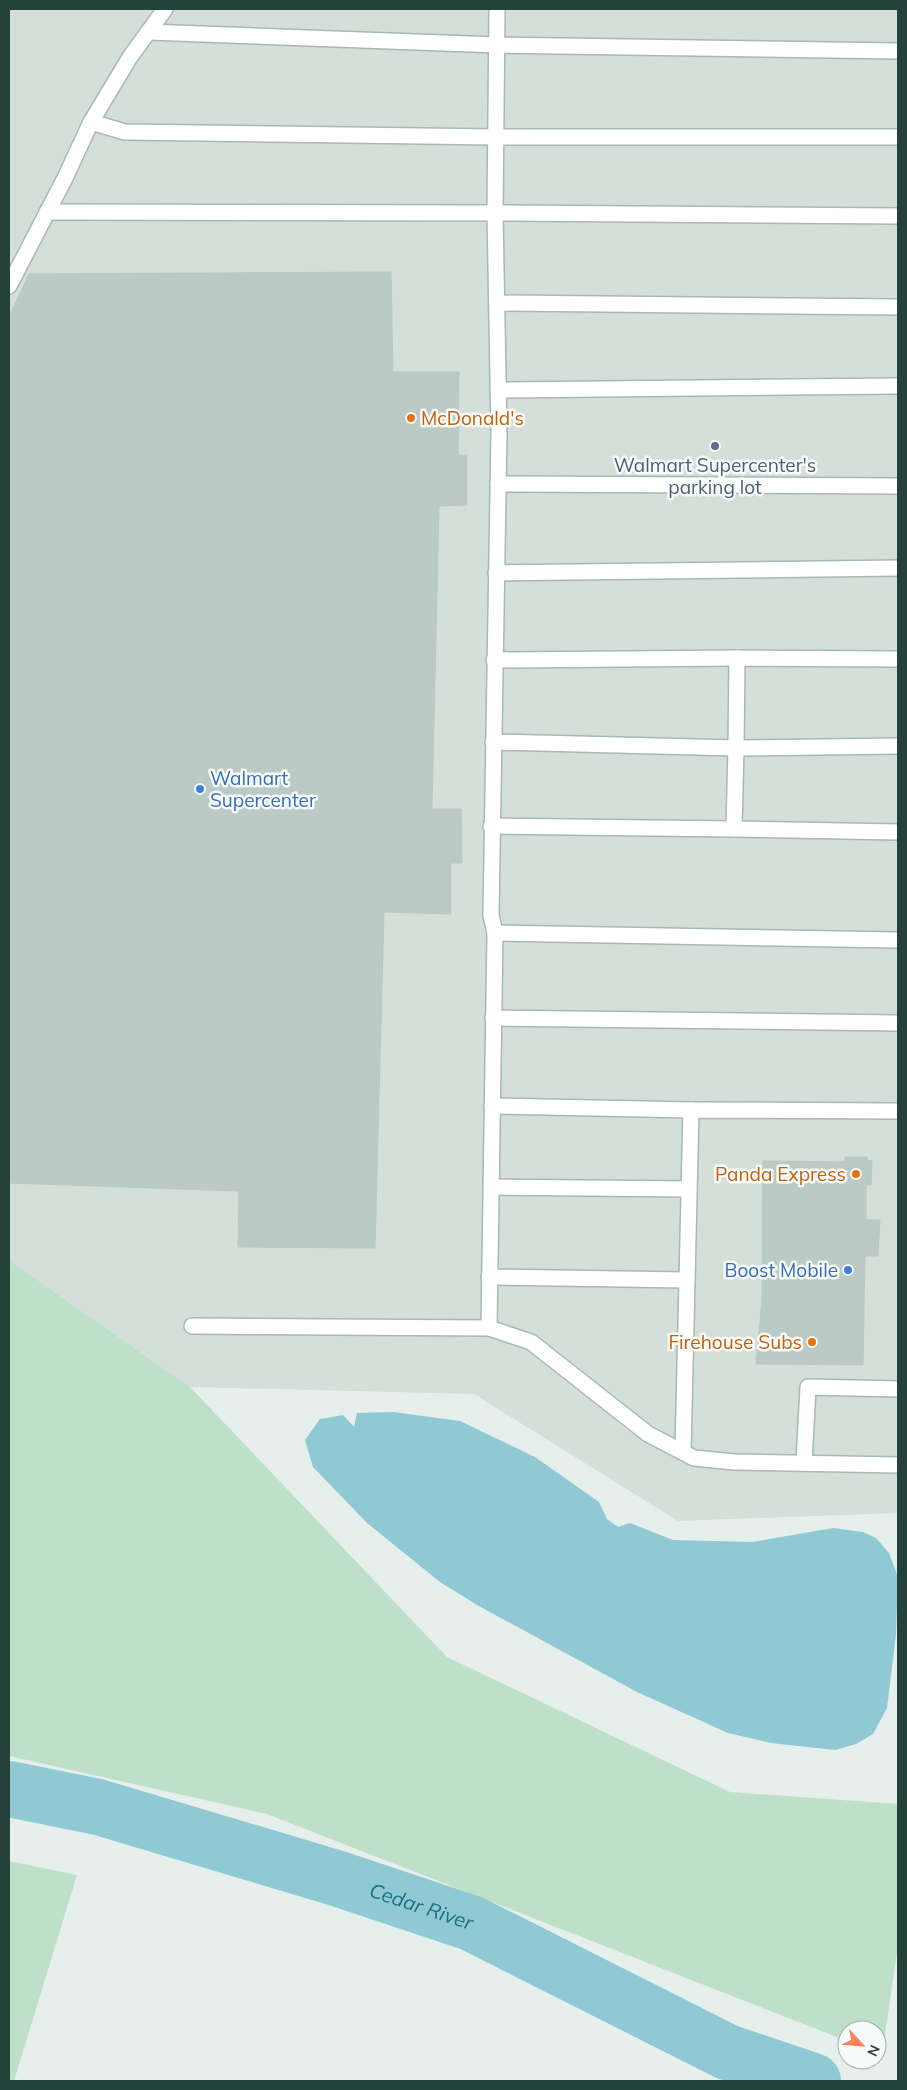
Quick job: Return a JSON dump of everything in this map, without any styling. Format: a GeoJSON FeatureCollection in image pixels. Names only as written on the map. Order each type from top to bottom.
{"type":"FeatureCollection","features":[{"type":"Feature","properties":{"kind":"lane"},"geometry":{"type":"LineString","coordinates":[[9,286],[91,122],[130,57],[165,9]]}},
{"type":"Feature","properties":{"kind":"lane"},"geometry":{"type":"LineString","coordinates":[[489,1328],[494,933],[491,915],[492,742],[498,484],[495,213],[497,9]]}},
{"type":"Feature","properties":{"kind":"lane"},"geometry":{"type":"LineString","coordinates":[[148,32],[497,45],[898,51]]}},
{"type":"Feature","properties":{"kind":"lane"},"geometry":{"type":"LineString","coordinates":[[91,122],[124,132],[496,137],[898,137]]}},
{"type":"Feature","properties":{"kind":"lane"},"geometry":{"type":"LineString","coordinates":[[47,212],[898,216]]}},
{"type":"Feature","properties":{"kind":"lane"},"geometry":{"type":"LineString","coordinates":[[497,303],[898,307]]}},
{"type":"Feature","properties":{"kind":"lane"},"geometry":{"type":"LineString","coordinates":[[498,390],[898,386]]}},
{"type":"Feature","properties":{"kind":"lane"},"geometry":{"type":"LineString","coordinates":[[498,484],[898,486]]}},
{"type":"Feature","properties":{"kind":"lane"},"geometry":{"type":"LineString","coordinates":[[496,573],[898,568]]}},
{"type":"Feature","properties":{"kind":"lane"},"geometry":{"type":"LineString","coordinates":[[734,829],[736,658]]}},
{"type":"Feature","properties":{"kind":"lane"},"geometry":{"type":"LineString","coordinates":[[494,660],[898,659]]}},
{"type":"Feature","properties":{"kind":"lane"},"geometry":{"type":"LineString","coordinates":[[492,742],[736,748],[898,746]]}},
{"type":"Feature","properties":{"kind":"lane"},"geometry":{"type":"LineString","coordinates":[[492,826],[898,832]]}},
{"type":"Feature","properties":{"kind":"lane"},"geometry":{"type":"LineString","coordinates":[[494,933],[898,940]]}},
{"type":"Feature","properties":{"kind":"lane"},"geometry":{"type":"LineString","coordinates":[[493,1018],[898,1023]]}},
{"type":"Feature","properties":{"kind":"lane"},"geometry":{"type":"LineString","coordinates":[[492,1106],[691,1110],[898,1111]]}},
{"type":"Feature","properties":{"kind":"lane"},"geometry":{"type":"LineString","coordinates":[[683,1452],[691,1110]]}},
{"type":"Feature","properties":{"kind":"lane"},"geometry":{"type":"LineString","coordinates":[[491,1188],[689,1189]]}},
{"type":"Feature","properties":{"kind":"lane"},"geometry":{"type":"LineString","coordinates":[[490,1277],[687,1280]]}},
{"type":"Feature","properties":{"kind":"lane"},"geometry":{"type":"LineString","coordinates":[[192,1326],[489,1328],[531,1342],[648,1434],[694,1458],[734,1462],[898,1465]]}},
{"type":"Feature","properties":{"kind":"lane"},"geometry":{"type":"LineString","coordinates":[[804,1463],[808,1387],[898,1389]]}},
{"type":"Feature","properties":{"kind":"shaded area"},"geometry":{"type":"Polygon","coordinates":[[[9,9],[898,9],[898,1513],[678,1521],[474,1394],[190,1387],[9,1260],[9,9]]]}},
{"type":"Feature","properties":{"kind":"green space"},"geometry":{"type":"Polygon","coordinates":[[[9,1260],[190,1387],[447,1657],[730,1792],[898,1804],[898,1946],[887,2021],[837,2020],[837,2037],[267,1814],[9,1756],[9,1260]]]}},
{"type":"Feature","properties":{"kind":"green space"},"geometry":{"type":"Polygon","coordinates":[[[9,1861],[77,1875],[14,2081],[9,2081],[9,1861]]]}},
{"type":"Feature","properties":{"kind":"water"},"geometry":{"type":"Polygon","coordinates":[[[393,1412],[460,1421],[535,1457],[599,1502],[607,1519],[618,1527],[630,1523],[673,1540],[752,1542],[833,1528],[863,1532],[876,1538],[889,1553],[898,1577],[896,1634],[887,1708],[873,1734],[856,1744],[835,1750],[771,1743],[728,1733],[637,1692],[477,1605],[440,1582],[367,1523],[313,1467],[305,1440],[320,1419],[343,1415],[354,1427],[357,1413],[393,1412]]]}},
{"type":"Feature","properties":{"kind":"building"},"geometry":{"type":"Polygon","coordinates":[[[391,272],[393,372],[459,372],[458,455],[467,455],[467,505],[439,506],[432,809],[461,809],[462,863],[451,863],[451,914],[384,912],[375,1248],[238,1247],[239,1191],[9,1183],[9,317],[29,274],[391,272]]]}},
{"type":"Feature","properties":{"kind":"building"},"geometry":{"type":"Polygon","coordinates":[[[845,1157],[867,1157],[867,1160],[872,1161],[871,1185],[866,1185],[866,1220],[880,1220],[878,1256],[865,1256],[863,1365],[756,1364],[762,1300],[763,1161],[845,1162],[845,1157]]]}},
{"type":"Feature","properties":{"kind":"waterway","name":"Cedar River"},"geometry":{"type":"LineString","coordinates":[[9,1789],[98,1807],[336,1878],[471,1923],[727,2052],[813,2081]]}},
{"type":"Feature","properties":{"kind":"place","name":"McDonald's"},"geometry":{"type":"Point","coordinates":[411,418]}},
{"type":"Feature","properties":{"kind":"place","name":"Walmart Supercenter's parking lot"},"geometry":{"type":"Point","coordinates":[715,446]}},
{"type":"Feature","properties":{"kind":"place","name":"Walmart Supercenter"},"geometry":{"type":"Point","coordinates":[200,789]}},
{"type":"Feature","properties":{"kind":"place","name":"Panda Express"},"geometry":{"type":"Point","coordinates":[856,1174]}},
{"type":"Feature","properties":{"kind":"place","name":"Boost Mobile"},"geometry":{"type":"Point","coordinates":[848,1270]}},
{"type":"Feature","properties":{"kind":"place","name":"Firehouse Subs"},"geometry":{"type":"Point","coordinates":[812,1342]}}]}
